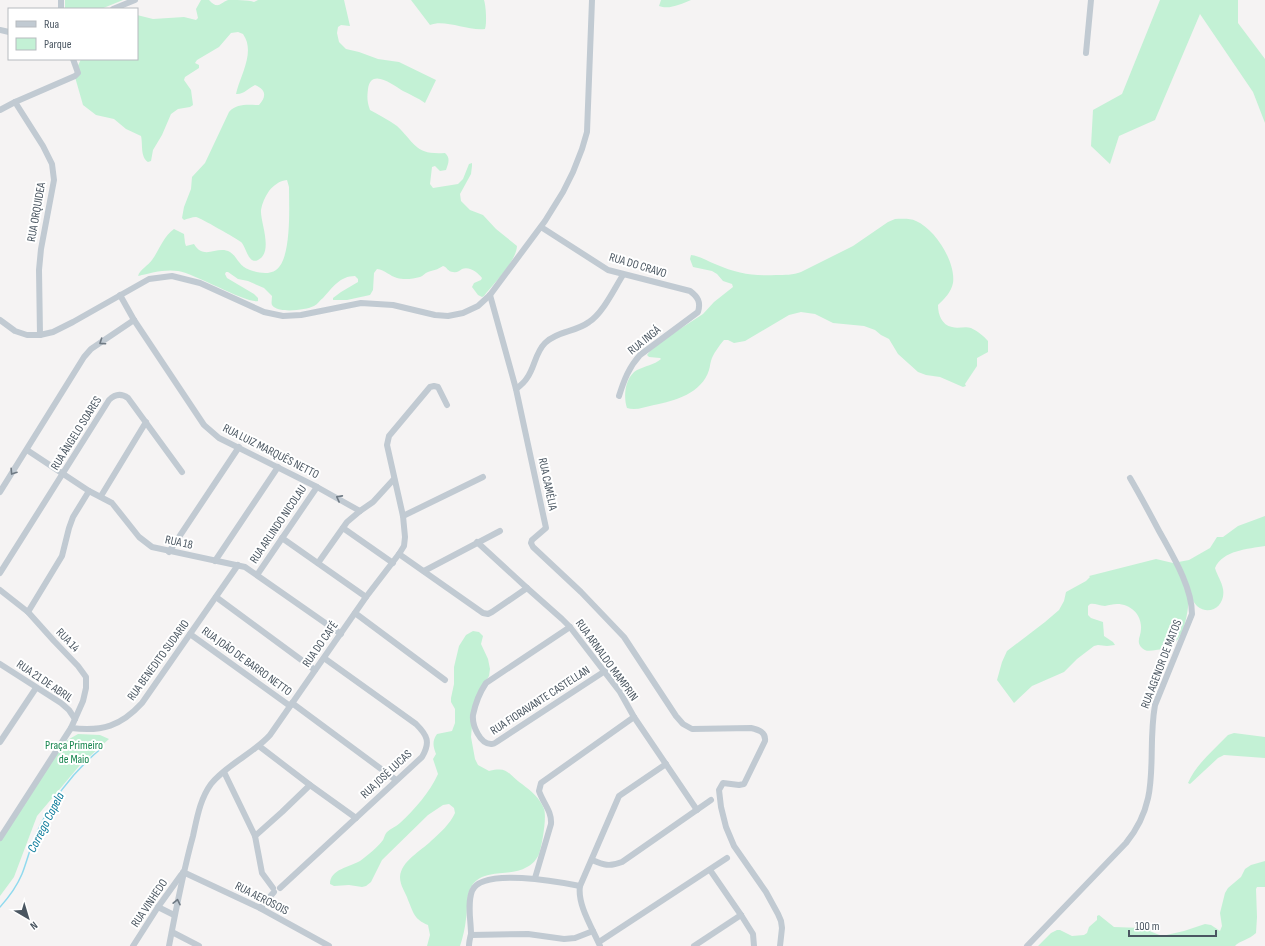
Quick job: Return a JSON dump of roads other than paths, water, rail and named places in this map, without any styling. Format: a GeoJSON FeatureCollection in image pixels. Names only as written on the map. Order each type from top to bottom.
{"type":"FeatureCollection","features":[{"type":"Feature","properties":{"kind":"street"},"geometry":{"type":"LineString","coordinates":[[116,8],[136,0]]}},
{"type":"Feature","properties":{"kind":"street"},"geometry":{"type":"LineString","coordinates":[[0,320],[15,331],[27,335],[40,335],[53,332],[149,279],[172,276],[200,283],[264,312],[284,316],[301,315],[361,303],[393,305],[435,315],[448,316],[463,313],[478,306],[490,294],[541,227],[563,192],[573,172],[585,141],[587,132],[592,0]]}},
{"type":"Feature","properties":{"kind":"street"},"geometry":{"type":"LineString","coordinates":[[1086,53],[1091,0]]}},
{"type":"Feature","properties":{"kind":"street"},"geometry":{"type":"LineString","coordinates":[[0,110],[76,76],[78,73],[73,60]]}},
{"type":"Feature","properties":{"kind":"street","name":"RUA ORQUIDEA"},"geometry":{"type":"LineString","coordinates":[[15,102],[52,164],[54,180],[40,256],[40,335]]}},
{"type":"Feature","properties":{"kind":"street","name":"RUA DO CRAVO"},"geometry":{"type":"LineString","coordinates":[[541,227],[608,270],[622,275],[690,291],[696,296],[699,302],[700,307],[698,312]]}},
{"type":"Feature","properties":{"kind":"street"},"geometry":{"type":"LineString","coordinates":[[516,388],[528,378],[539,350],[546,342],[555,336],[576,329],[598,315],[622,275]]}},
{"type":"Feature","properties":{"kind":"street","name":"RUA CAMÉLIA"},"geometry":{"type":"LineString","coordinates":[[490,294],[516,388],[546,528],[532,540],[531,543],[535,550],[581,592],[624,637],[676,716],[683,724],[692,729],[751,728],[759,730],[764,733],[766,737],[746,781],[739,785],[723,783],[719,790],[726,827],[734,846],[766,892],[781,921],[780,946]]}},
{"type":"Feature","properties":{"kind":"street","name":"RUA LUIZ MARQUÊS NETTO"},"geometry":{"type":"LineString","coordinates":[[120,295],[134,320],[204,425],[219,438],[317,487],[360,511]]}},
{"type":"Feature","properties":{"kind":"street","name":"RUA INGÁ"},"geometry":{"type":"LineString","coordinates":[[619,396],[633,362],[640,355],[698,312]]}},
{"type":"Feature","properties":{"kind":"street"},"geometry":{"type":"LineString","coordinates":[[0,492],[84,357],[91,349],[134,320]]}},
{"type":"Feature","properties":{"kind":"street","name":"RUA DO CAFÉ"},"geometry":{"type":"LineString","coordinates":[[169,946],[183,872],[201,803],[211,784],[224,772],[259,746],[270,735],[366,597],[393,563],[404,546],[406,537],[403,516],[387,446],[389,436],[430,387],[438,387],[447,405]]}},
{"type":"Feature","properties":{"kind":"street","name":"RUA ÂNGELO SOARES"},"geometry":{"type":"LineString","coordinates":[[0,573],[109,400],[115,395],[122,395],[128,398],[182,472]]}},
{"type":"Feature","properties":{"kind":"street"},"geometry":{"type":"LineString","coordinates":[[101,496],[146,422]]}},
{"type":"Feature","properties":{"kind":"street"},"geometry":{"type":"LineString","coordinates":[[169,552],[239,447]]}},
{"type":"Feature","properties":{"kind":"street","name":"RUA 18"},"geometry":{"type":"LineString","coordinates":[[27,450],[89,491],[112,503],[145,543],[152,547],[169,552],[245,567],[341,634]]}},
{"type":"Feature","properties":{"kind":"street"},"geometry":{"type":"LineString","coordinates":[[216,561],[278,467]]}},
{"type":"Feature","properties":{"kind":"street"},"geometry":{"type":"LineString","coordinates":[[403,516],[483,477]]}},
{"type":"Feature","properties":{"kind":"street"},"geometry":{"type":"LineString","coordinates":[[318,563],[347,522],[374,502],[394,478]]}},
{"type":"Feature","properties":{"kind":"street","name":"RUA AGENOR DE MATOS"},"geometry":{"type":"LineString","coordinates":[[1026,946],[1126,843],[1135,832],[1143,817],[1149,798],[1152,765],[1152,718],[1155,705],[1192,614],[1190,595],[1169,546],[1130,478]]}},
{"type":"Feature","properties":{"kind":"street","name":"RUA ARLINDO NICOLAU"},"geometry":{"type":"LineString","coordinates":[[256,575],[317,487]]}},
{"type":"Feature","properties":{"kind":"street"},"geometry":{"type":"LineString","coordinates":[[28,612],[62,556],[73,517],[89,491]]}},
{"type":"Feature","properties":{"kind":"street"},"geometry":{"type":"LineString","coordinates":[[343,528],[393,563]]}},
{"type":"Feature","properties":{"kind":"street"},"geometry":{"type":"LineString","coordinates":[[424,571],[500,531]]}},
{"type":"Feature","properties":{"kind":"street"},"geometry":{"type":"LineString","coordinates":[[282,538],[366,597]]}},
{"type":"Feature","properties":{"kind":"street","name":"RUA ARNALDO MAMPRIN"},"geometry":{"type":"LineString","coordinates":[[477,542],[570,627],[620,692],[634,717],[697,810]]}},
{"type":"Feature","properties":{"kind":"street"},"geometry":{"type":"LineString","coordinates":[[399,554],[488,614],[527,588]]}},
{"type":"Feature","properties":{"kind":"street","name":"RUA BENEDITO SUDARIO"},"geometry":{"type":"LineString","coordinates":[[71,728],[103,728],[120,722],[130,715],[142,703],[238,565]]}},
{"type":"Feature","properties":{"kind":"street","name":"RUA 14"},"geometry":{"type":"LineString","coordinates":[[0,590],[28,612],[54,642],[78,666],[86,677],[86,688],[83,701],[76,719]]}},
{"type":"Feature","properties":{"kind":"street"},"geometry":{"type":"LineString","coordinates":[[216,597],[315,670]]}},
{"type":"Feature","properties":{"kind":"street"},"geometry":{"type":"LineString","coordinates":[[355,613],[445,680]]}},
{"type":"Feature","properties":{"kind":"street","name":"RUA FIORAVANTE CASTELLAN"},"geometry":{"type":"LineString","coordinates":[[570,627],[486,683],[479,696],[473,716],[475,728],[480,737],[486,742],[492,744],[498,742],[604,671]]}},
{"type":"Feature","properties":{"kind":"street","name":"RUA JOÃO DE BARRO NETTO"},"geometry":{"type":"LineString","coordinates":[[190,634],[291,704],[396,780]]}},
{"type":"Feature","properties":{"kind":"street","name":"RUA JOSÉ LUCAS"},"geometry":{"type":"LineString","coordinates":[[260,908],[276,889],[356,818],[422,756],[426,749],[428,741],[424,732],[416,724],[324,658]]}},
{"type":"Feature","properties":{"kind":"street","name":"RUA 21 DE ABRIL"},"geometry":{"type":"LineString","coordinates":[[0,664],[61,703],[76,719]]}},
{"type":"Feature","properties":{"kind":"street"},"geometry":{"type":"LineString","coordinates":[[0,742],[36,688]]}},
{"type":"Feature","properties":{"kind":"street"},"geometry":{"type":"LineString","coordinates":[[535,878],[551,824],[550,811],[539,791],[541,782],[634,717]]}},
{"type":"Feature","properties":{"kind":"street"},"geometry":{"type":"LineString","coordinates":[[1,834],[76,719]]}},
{"type":"Feature","properties":{"kind":"street"},"geometry":{"type":"LineString","coordinates":[[259,746],[356,818]]}},
{"type":"Feature","properties":{"kind":"street"},"geometry":{"type":"LineString","coordinates":[[666,764],[619,796],[580,886],[579,893],[581,902],[600,944],[728,858]]}},
{"type":"Feature","properties":{"kind":"street"},"geometry":{"type":"LineString","coordinates":[[224,772],[255,836],[262,873],[266,880],[276,889]]}},
{"type":"Feature","properties":{"kind":"street"},"geometry":{"type":"LineString","coordinates":[[255,836],[310,785]]}},
{"type":"Feature","properties":{"kind":"street"},"geometry":{"type":"LineString","coordinates":[[592,860],[604,865],[612,866],[622,862],[711,800]]}},
{"type":"Feature","properties":{"kind":"street"},"geometry":{"type":"LineString","coordinates":[[710,870],[742,915],[753,934],[754,946]]}},
{"type":"Feature","properties":{"kind":"street","name":"RUA VINHEDO"},"geometry":{"type":"LineString","coordinates":[[133,946],[183,872]]}},
{"type":"Feature","properties":{"kind":"street","name":"RUA AEROSOIS"},"geometry":{"type":"LineString","coordinates":[[183,872],[260,908],[329,946]]}},
{"type":"Feature","properties":{"kind":"street"},"geometry":{"type":"LineString","coordinates":[[469,946],[471,935],[470,898],[474,888],[480,882],[489,879],[535,878],[580,886]]}},
{"type":"Feature","properties":{"kind":"street"},"geometry":{"type":"LineString","coordinates":[[158,907],[174,915]]}},
{"type":"Feature","properties":{"kind":"street"},"geometry":{"type":"LineString","coordinates":[[694,946],[742,915]]}},
{"type":"Feature","properties":{"kind":"street"},"geometry":{"type":"LineString","coordinates":[[471,935],[528,934],[564,939],[575,938],[593,931]]}},
{"type":"Feature","properties":{"kind":"street"},"geometry":{"type":"LineString","coordinates":[[172,932],[199,946]]}},
{"type":"Feature","properties":{"kind":"waterway","name":"Corrego Capela"},"geometry":{"type":"LineString","coordinates":[[0,907],[7,899],[20,878],[39,828],[53,802],[71,778],[103,747]]}},
{"type":"Feature","properties":{"kind":"park label","name":"Praça Primeiro de Maio"},"geometry":{"type":"Point","coordinates":[74,752]}}]}
